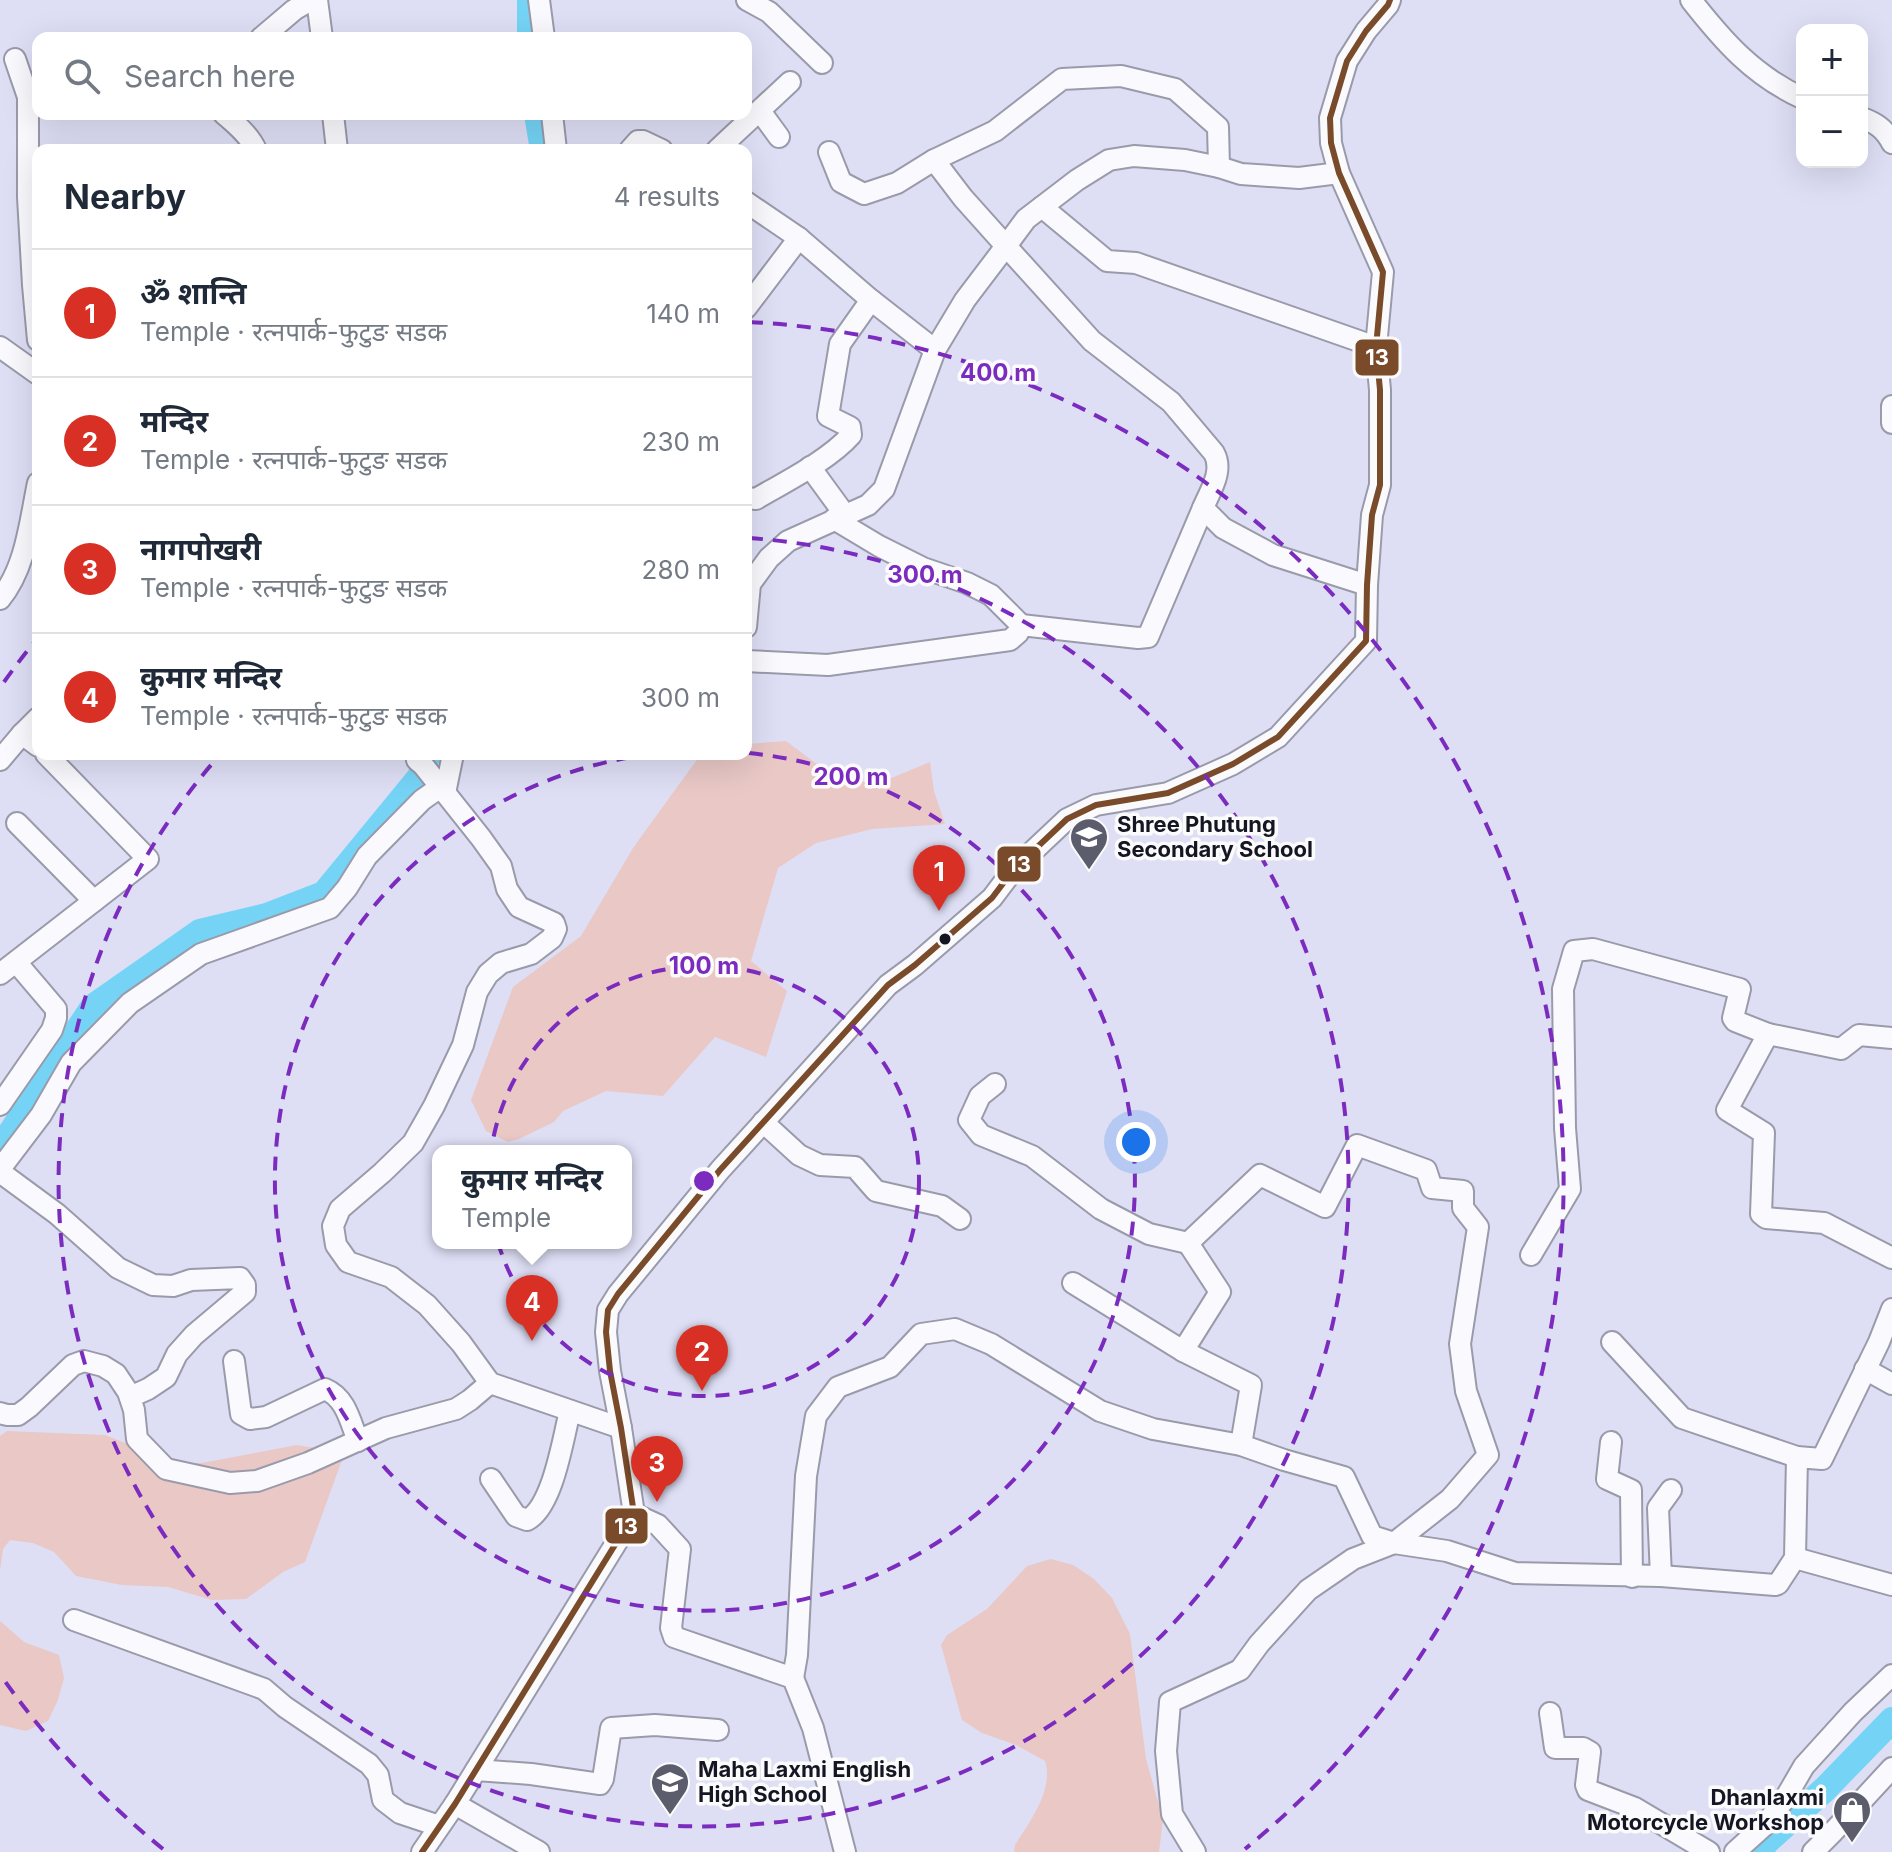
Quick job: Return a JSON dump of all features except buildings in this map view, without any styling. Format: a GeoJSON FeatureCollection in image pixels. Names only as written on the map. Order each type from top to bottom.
{"type":"FeatureCollection","features":[{"type":"Feature","properties":{"kind":"street"},"geometry":{"type":"LineString","coordinates":[[268,32],[311,0]]}},
{"type":"Feature","properties":{"kind":"street"},"geometry":{"type":"LineString","coordinates":[[317,0],[321,32]]}},
{"type":"Feature","properties":{"kind":"street"},"geometry":{"type":"LineString","coordinates":[[539,0],[543,32]]}},
{"type":"Feature","properties":{"kind":"street"},"geometry":{"type":"LineString","coordinates":[[747,0],[769,12],[822,63]]}},
{"type":"Feature","properties":{"kind":"street"},"geometry":{"type":"LineString","coordinates":[[422,1852],[455,1804],[634,1514],[606,1332],[608,1310],[618,1294],[705,1187],[888,985],[992,898],[1014,869],[1067,819],[1096,805],[1168,793],[1233,764],[1278,737],[1366,641],[1372,515],[1380,485],[1380,390],[1376,347],[1383,272],[1339,173],[1331,143],[1330,118],[1347,61],[1390,0]]}},
{"type":"Feature","properties":{"kind":"street"},"geometry":{"type":"LineString","coordinates":[[1691,0],[1724,41],[1759,73],[1798,96]]}},
{"type":"Feature","properties":{"kind":"street"},"geometry":{"type":"LineString","coordinates":[[15,59],[28,97],[32,254]]}},
{"type":"Feature","properties":{"kind":"street"},"geometry":{"type":"LineString","coordinates":[[829,152],[841,182],[864,194],[897,183],[934,160],[995,131],[1062,79],[1121,76],[1175,89],[1218,127],[1219,167]]}},
{"type":"Feature","properties":{"kind":"street"},"geometry":{"type":"LineString","coordinates":[[752,118],[790,82]]}},
{"type":"Feature","properties":{"kind":"street"},"geometry":{"type":"LineString","coordinates":[[760,111],[779,137]]}},
{"type":"Feature","properties":{"kind":"street"},"geometry":{"type":"LineString","coordinates":[[232,120],[253,144]]}},
{"type":"Feature","properties":{"kind":"street"},"geometry":{"type":"LineString","coordinates":[[334,120],[336,144]]}},
{"type":"Feature","properties":{"kind":"street"},"geometry":{"type":"LineString","coordinates":[[553,120],[555,144]]}},
{"type":"Feature","properties":{"kind":"street"},"geometry":{"type":"LineString","coordinates":[[724,144],[750,120]]}},
{"type":"Feature","properties":{"kind":"street"},"geometry":{"type":"LineString","coordinates":[[1868,120],[1887,133],[1892,143]]}},
{"type":"Feature","properties":{"kind":"street"},"geometry":{"type":"LineString","coordinates":[[752,581],[769,558],[788,541],[868,505],[884,489],[935,350],[965,300],[1026,219],[1077,180],[1109,160],[1134,156],[1185,160],[1241,174],[1299,178],[1339,173]]}},
{"type":"Feature","properties":{"kind":"street"},"geometry":{"type":"LineString","coordinates":[[810,467],[840,517],[879,546],[923,568],[991,595],[1021,625],[1138,638],[1148,637],[1203,508],[1217,473],[1219,462],[1214,453],[1171,402],[1092,341],[963,198],[934,160]]}},
{"type":"Feature","properties":{"kind":"street"},"geometry":{"type":"LineString","coordinates":[[752,206],[799,238],[935,350]]}},
{"type":"Feature","properties":{"kind":"street"},"geometry":{"type":"LineString","coordinates":[[1042,207],[1107,261],[1136,263],[1376,347]]}},
{"type":"Feature","properties":{"kind":"street"},"geometry":{"type":"LineString","coordinates":[[752,300],[799,238]]}},
{"type":"Feature","properties":{"kind":"street"},"geometry":{"type":"LineString","coordinates":[[752,499],[810,467],[851,435],[850,427],[828,416],[840,344],[871,300]]}},
{"type":"Feature","properties":{"kind":"street"},"geometry":{"type":"LineString","coordinates":[[0,347],[32,370]]}},
{"type":"Feature","properties":{"kind":"street"},"geometry":{"type":"LineString","coordinates":[[1892,406],[1892,423]]}},
{"type":"Feature","properties":{"kind":"street"},"geometry":{"type":"LineString","coordinates":[[1203,508],[1223,528],[1273,555],[1367,585]]}},
{"type":"Feature","properties":{"kind":"street"},"geometry":{"type":"LineString","coordinates":[[0,599],[10,586],[26,545],[32,514]]}},
{"type":"Feature","properties":{"kind":"street"},"geometry":{"type":"LineString","coordinates":[[752,661],[843,663],[1010,640],[1021,625]]}},
{"type":"Feature","properties":{"kind":"street"},"geometry":{"type":"LineString","coordinates":[[0,760],[30,740]]}},
{"type":"Feature","properties":{"kind":"street"},"geometry":{"type":"LineString","coordinates":[[0,1105],[52,1030],[56,1018],[56,1009],[6,963],[148,859],[52,760]]}},
{"type":"Feature","properties":{"kind":"street"},"geometry":{"type":"LineString","coordinates":[[420,760],[501,866],[507,889],[519,907],[554,923],[556,929],[552,938],[531,954],[501,963],[488,974],[477,992],[463,1045],[434,1106],[413,1143],[340,1209],[333,1226],[336,1245],[348,1262],[391,1277],[427,1305],[461,1343],[490,1383],[621,1428]]}},
{"type":"Feature","properties":{"kind":"street"},"geometry":{"type":"LineString","coordinates":[[130,1397],[166,1377],[177,1354],[194,1335],[245,1292],[245,1285],[240,1278],[222,1278],[191,1280],[173,1286],[153,1285],[118,1268],[57,1214],[0,1170],[41,1115],[71,1063],[130,1003],[201,954],[330,908],[367,856],[422,800],[442,790],[451,760]]}},
{"type":"Feature","properties":{"kind":"street"},"geometry":{"type":"LineString","coordinates":[[17,823],[94,901]]}},
{"type":"Feature","properties":{"kind":"street"},"geometry":{"type":"LineString","coordinates":[[1531,1255],[1570,1189],[1565,1128],[1563,989],[1574,951],[1593,949],[1740,989],[1733,1018],[1768,1034],[1841,1049],[1859,1035],[1892,1038]]}},
{"type":"Feature","properties":{"kind":"street"},"geometry":{"type":"LineString","coordinates":[[1768,1034],[1727,1110],[1764,1133],[1761,1214],[1766,1218],[1824,1223],[1892,1258]]}},
{"type":"Feature","properties":{"kind":"street"},"geometry":{"type":"LineString","coordinates":[[995,1084],[980,1096],[969,1120],[981,1135],[1032,1156],[1101,1209],[1149,1234],[1188,1243],[1220,1292],[1183,1351]]}},
{"type":"Feature","properties":{"kind":"street"},"geometry":{"type":"LineString","coordinates":[[763,1122],[799,1155],[820,1165],[855,1167],[876,1191],[942,1206],[960,1219]]}},
{"type":"Feature","properties":{"kind":"street"},"geometry":{"type":"LineString","coordinates":[[1188,1243],[1260,1175],[1325,1207],[1357,1145],[1426,1170],[1432,1188],[1463,1191],[1463,1208],[1478,1227],[1460,1344],[1466,1391],[1488,1455],[1450,1499],[1394,1543],[1353,1559],[1308,1590],[1240,1670],[1170,1702],[1166,1751],[1172,1814],[1195,1852]]}},
{"type":"Feature","properties":{"kind":"street"},"geometry":{"type":"LineString","coordinates":[[1073,1283],[1183,1351],[1251,1385],[1241,1445]]}},
{"type":"Feature","properties":{"kind":"street"},"geometry":{"type":"LineString","coordinates":[[1612,1342],[1682,1418],[1797,1457],[1822,1459],[1892,1309]]}},
{"type":"Feature","properties":{"kind":"street"},"geometry":{"type":"LineString","coordinates":[[845,1852],[813,1728],[793,1678],[797,1655],[806,1476],[816,1416],[838,1387],[890,1367],[921,1334],[955,1329],[991,1344],[1100,1411],[1153,1429],[1241,1445],[1344,1477],[1372,1536],[1394,1543],[1447,1551],[1515,1573],[1661,1576],[1778,1584],[1795,1558],[1797,1457]]}},
{"type":"Feature","properties":{"kind":"street"},"geometry":{"type":"LineString","coordinates":[[0,1413],[18,1415],[73,1365],[84,1361],[103,1366],[116,1374],[130,1397],[137,1439],[166,1469],[230,1483],[257,1481],[308,1463],[386,1428],[456,1409],[490,1383]]}},
{"type":"Feature","properties":{"kind":"street"},"geometry":{"type":"LineString","coordinates":[[234,1361],[241,1414],[250,1419],[266,1417],[325,1389],[336,1393],[342,1400],[358,1441]]}},
{"type":"Feature","properties":{"kind":"street"},"geometry":{"type":"LineString","coordinates":[[1865,1369],[1892,1384]]}},
{"type":"Feature","properties":{"kind":"street"},"geometry":{"type":"LineString","coordinates":[[491,1479],[516,1516],[527,1520],[532,1517],[551,1488],[570,1411]]}},
{"type":"Feature","properties":{"kind":"street"},"geometry":{"type":"LineString","coordinates":[[1611,1442],[1607,1479],[1631,1490],[1632,1577]]}},
{"type":"Feature","properties":{"kind":"street"},"geometry":{"type":"LineString","coordinates":[[1661,1576],[1658,1508],[1671,1490]]}},
{"type":"Feature","properties":{"kind":"street"},"geometry":{"type":"LineString","coordinates":[[634,1514],[658,1525],[680,1549],[671,1628],[674,1637],[793,1678]]}},
{"type":"Feature","properties":{"kind":"street"},"geometry":{"type":"LineString","coordinates":[[1795,1558],[1892,1585]]}},
{"type":"Feature","properties":{"kind":"street"},"geometry":{"type":"LineString","coordinates":[[74,1620],[264,1689],[285,1707],[369,1764],[378,1775],[383,1800],[400,1813],[439,1826]]}},
{"type":"Feature","properties":{"kind":"street"},"geometry":{"type":"LineString","coordinates":[[1735,1852],[1766,1824],[1804,1766],[1892,1675]]}},
{"type":"Feature","properties":{"kind":"street"},"geometry":{"type":"LineString","coordinates":[[1550,1713],[1555,1748],[1583,1748],[1590,1752],[1588,1790],[1635,1808],[1709,1852]]}},
{"type":"Feature","properties":{"kind":"street"},"geometry":{"type":"LineString","coordinates":[[476,1770],[600,1784],[611,1728],[655,1725],[718,1730]]}},
{"type":"Feature","properties":{"kind":"street"},"geometry":{"type":"LineString","coordinates":[[1813,1852],[1892,1768]]}},
{"type":"Feature","properties":{"kind":"street"},"geometry":{"type":"LineString","coordinates":[[455,1804],[539,1852]]}},
{"type":"Feature","properties":{"kind":"shaded area"},"geometry":{"type":"Polygon","coordinates":[[[786,741],[818,765],[832,785],[889,779],[930,762],[934,791],[945,824],[872,829],[816,843],[778,868],[751,961],[787,991],[766,1057],[715,1037],[663,1096],[606,1091],[563,1111],[554,1122],[519,1139],[508,1142],[486,1131],[471,1100],[513,987],[581,936],[633,848],[697,760],[752,760],[752,744],[786,741]]]}},
{"type":"Feature","properties":{"kind":"shaded area"},"geometry":{"type":"Polygon","coordinates":[[[7,1431],[105,1435],[176,1463],[202,1463],[297,1445],[334,1451],[342,1460],[305,1562],[283,1572],[246,1599],[212,1600],[168,1587],[122,1585],[76,1576],[54,1552],[33,1543],[10,1540],[3,1549],[0,1570],[0,1436],[7,1431]]]}},
{"type":"Feature","properties":{"kind":"shaded area"},"geometry":{"type":"Polygon","coordinates":[[[1051,1559],[1073,1565],[1094,1579],[1112,1598],[1130,1634],[1146,1759],[1163,1820],[1159,1852],[1014,1852],[1043,1794],[1047,1772],[1045,1761],[1016,1745],[982,1733],[962,1720],[941,1645],[947,1635],[987,1609],[1027,1566],[1051,1559]]]}},
{"type":"Feature","properties":{"kind":"shaded area"},"geometry":{"type":"Polygon","coordinates":[[[0,1621],[24,1642],[59,1655],[64,1678],[58,1700],[48,1721],[26,1731],[0,1725],[0,1621]]]}},
{"type":"Feature","properties":{"kind":"waterway"},"geometry":{"type":"LineString","coordinates":[[530,0],[530,32]]}},
{"type":"Feature","properties":{"kind":"waterway"},"geometry":{"type":"LineString","coordinates":[[538,120],[542,144]]}},
{"type":"Feature","properties":{"kind":"waterway"},"geometry":{"type":"LineString","coordinates":[[0,1149],[93,1007],[200,932],[267,916],[324,894],[420,777],[426,760]]}},
{"type":"Feature","properties":{"kind":"waterway"},"geometry":{"type":"LineString","coordinates":[[1761,1852],[1765,1843],[1825,1789],[1892,1720]]}},
{"type":"Feature","properties":{"kind":"transit line","name":"13"},"geometry":{"type":"LineString","coordinates":[[422,1852],[455,1804],[634,1514],[606,1332],[608,1310],[618,1294],[720,1170],[888,985],[992,898],[1014,869],[1067,819],[1096,805],[1168,793],[1233,764],[1278,737],[1366,641],[1372,515],[1380,485],[1380,390],[1376,347],[1383,272],[1339,173],[1331,143],[1330,118],[1347,61],[1390,0]]}},
{"type":"Feature","properties":{"kind":"place","name":"Shree Phutung Secondary School"},"geometry":{"type":"Point","coordinates":[1089,871]}},
{"type":"Feature","properties":{"kind":"place","name":"ॐ शान्ति"},"geometry":{"type":"Point","coordinates":[939,911]}},
{"type":"Feature","properties":{"kind":"place","name":"कुमार मन्दिर"},"geometry":{"type":"Point","coordinates":[532,1341]}},
{"type":"Feature","properties":{"kind":"place","name":"मन्दिर"},"geometry":{"type":"Point","coordinates":[702,1391]}},
{"type":"Feature","properties":{"kind":"place","name":"नागपोखरी"},"geometry":{"type":"Point","coordinates":[657,1502]}},
{"type":"Feature","properties":{"kind":"place","name":"Maha Laxmi English High School"},"geometry":{"type":"Point","coordinates":[670,1816]}},
{"type":"Feature","properties":{"kind":"place","name":"Dhanlaxmi Motorcycle Workshop"},"geometry":{"type":"Point","coordinates":[1852,1844]}}]}
